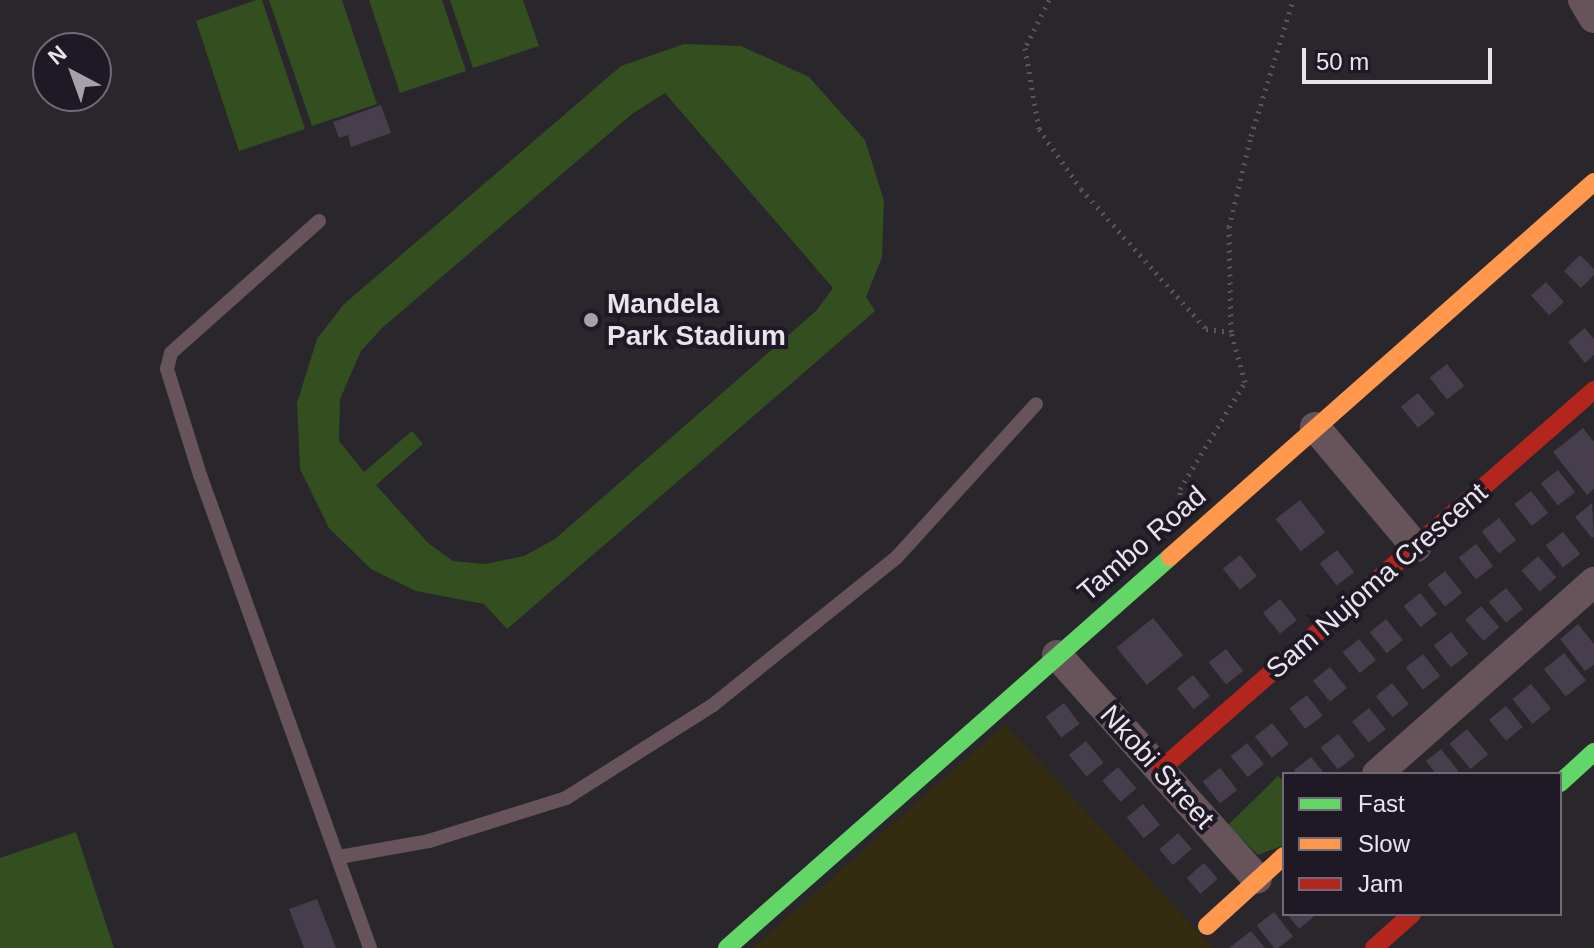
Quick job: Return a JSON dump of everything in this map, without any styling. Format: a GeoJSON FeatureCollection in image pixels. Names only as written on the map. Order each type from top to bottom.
{"type":"FeatureCollection","features":[{"type":"Feature","properties":{"kind":"street"},"geometry":{"type":"LineString","coordinates":[[1583,0],[1594,18]]}},
{"type":"Feature","properties":{"kind":"street","name":"Tambo Road"},"geometry":{"type":"LineString","coordinates":[[727,948],[1594,182]]}},
{"type":"Feature","properties":{"kind":"street","name":"Sam Nujoma Crescent"},"geometry":{"type":"LineString","coordinates":[[1160,770],[1594,390]]}},
{"type":"Feature","properties":{"kind":"street"},"geometry":{"type":"LineString","coordinates":[[1315,427],[1416,547]]}},
{"type":"Feature","properties":{"kind":"street"},"geometry":{"type":"LineString","coordinates":[[1379,772],[1594,582]]}},
{"type":"Feature","properties":{"kind":"street","name":"Nkobi Street"},"geometry":{"type":"LineString","coordinates":[[1057,655],[1257,879]]}},
{"type":"Feature","properties":{"kind":"street"},"geometry":{"type":"LineString","coordinates":[[1562,781],[1594,752]]}},
{"type":"Feature","properties":{"kind":"street"},"geometry":{"type":"LineString","coordinates":[[1207,926],[1282,858]]}},
{"type":"Feature","properties":{"kind":"street"},"geometry":{"type":"LineString","coordinates":[[1374,948],[1410,916]]}},
{"type":"Feature","properties":{"kind":"lane"},"geometry":{"type":"LineString","coordinates":[[319,221],[171,353],[167,369],[200,475],[370,948]]}},
{"type":"Feature","properties":{"kind":"lane"},"geometry":{"type":"LineString","coordinates":[[339,857],[429,841],[566,798],[713,705],[896,558],[1036,404]]}},
{"type":"Feature","properties":{"kind":"path"},"geometry":{"type":"LineString","coordinates":[[1049,0],[1025,48],[1039,129],[1081,189],[1206,329],[1231,332]]}},
{"type":"Feature","properties":{"kind":"path"},"geometry":{"type":"LineString","coordinates":[[1180,510],[1180,489],[1245,382],[1231,332],[1229,227],[1251,136],[1293,0]]}},
{"type":"Feature","properties":{"kind":"green space"},"geometry":{"type":"Polygon","coordinates":[[[262,0],[305,129],[239,151],[196,21],[262,0]]]}},
{"type":"Feature","properties":{"kind":"green space"},"geometry":{"type":"Polygon","coordinates":[[[269,0],[342,0],[377,104],[312,126],[269,0]]]}},
{"type":"Feature","properties":{"kind":"green space"},"geometry":{"type":"Polygon","coordinates":[[[369,0],[442,0],[466,71],[400,93],[369,0]]]}},
{"type":"Feature","properties":{"kind":"green space"},"geometry":{"type":"Polygon","coordinates":[[[450,0],[523,0],[539,46],[473,68],[450,0]]]}},
{"type":"Feature","properties":{"kind":"green space"},"geometry":{"type":"Polygon","coordinates":[[[684,44],[741,46],[809,77],[865,140],[884,201],[882,257],[866,297],[875,311],[507,629],[484,604],[416,591],[371,569],[329,528],[300,469],[297,403],[317,339],[343,305],[621,66],[684,44]],[[665,93],[632,114],[382,328],[361,351],[340,399],[339,441],[364,472],[412,431],[423,444],[376,485],[428,543],[453,561],[485,564],[524,556],[555,539],[816,311],[833,288],[665,93]]]}},
{"type":"Feature","properties":{"kind":"green space"},"geometry":{"type":"Polygon","coordinates":[[[1278,776],[1282,780],[1282,846],[1258,855],[1228,825],[1278,776]]]}},
{"type":"Feature","properties":{"kind":"green space"},"geometry":{"type":"Polygon","coordinates":[[[76,832],[114,948],[0,948],[0,858],[76,832]]]}},
{"type":"Feature","properties":{"kind":"sand"},"geometry":{"type":"Polygon","coordinates":[[[1005,724],[1213,948],[753,948],[1005,724]]]}},
{"type":"Feature","properties":{"kind":"building"},"geometry":{"type":"Polygon","coordinates":[[[381,105],[391,133],[351,147],[348,135],[339,138],[333,122],[381,105]]]}},
{"type":"Feature","properties":{"kind":"building"},"geometry":{"type":"Polygon","coordinates":[[[1580,255],[1594,269],[1594,275],[1581,288],[1564,271],[1580,255]]]}},
{"type":"Feature","properties":{"kind":"building"},"geometry":{"type":"Polygon","coordinates":[[[1546,282],[1564,302],[1549,315],[1531,295],[1546,282]]]}},
{"type":"Feature","properties":{"kind":"building"},"geometry":{"type":"Polygon","coordinates":[[[1585,328],[1594,339],[1594,355],[1585,363],[1568,342],[1585,328]]]}},
{"type":"Feature","properties":{"kind":"building"},"geometry":{"type":"Polygon","coordinates":[[[1447,364],[1464,386],[1447,400],[1430,378],[1447,364]]]}},
{"type":"Feature","properties":{"kind":"building"},"geometry":{"type":"Polygon","coordinates":[[[1418,393],[1435,414],[1418,428],[1401,407],[1418,393]]]}},
{"type":"Feature","properties":{"kind":"building"},"geometry":{"type":"Polygon","coordinates":[[[1583,428],[1594,442],[1594,489],[1587,495],[1553,452],[1583,428]]]}},
{"type":"Feature","properties":{"kind":"building"},"geometry":{"type":"Polygon","coordinates":[[[1558,470],[1575,492],[1558,506],[1541,484],[1558,470]]]}},
{"type":"Feature","properties":{"kind":"building"},"geometry":{"type":"Polygon","coordinates":[[[1531,491],[1548,513],[1532,526],[1514,504],[1531,491]]]}},
{"type":"Feature","properties":{"kind":"building"},"geometry":{"type":"Polygon","coordinates":[[[1300,500],[1325,532],[1301,551],[1276,519],[1300,500]]]}},
{"type":"Feature","properties":{"kind":"building"},"geometry":{"type":"Polygon","coordinates":[[[1592,503],[1594,537],[1592,538],[1575,517],[1592,503]]]}},
{"type":"Feature","properties":{"kind":"building"},"geometry":{"type":"Polygon","coordinates":[[[1499,518],[1516,540],[1499,554],[1482,532],[1499,518]]]}},
{"type":"Feature","properties":{"kind":"building"},"geometry":{"type":"Polygon","coordinates":[[[1563,532],[1580,554],[1563,568],[1546,546],[1563,532]]]}},
{"type":"Feature","properties":{"kind":"building"},"geometry":{"type":"Polygon","coordinates":[[[1476,544],[1493,566],[1476,580],[1459,558],[1476,544]]]}},
{"type":"Feature","properties":{"kind":"building"},"geometry":{"type":"Polygon","coordinates":[[[1337,550],[1354,572],[1337,586],[1320,564],[1337,550]]]}},
{"type":"Feature","properties":{"kind":"building"},"geometry":{"type":"Polygon","coordinates":[[[1240,555],[1257,576],[1240,590],[1223,569],[1240,555]]]}},
{"type":"Feature","properties":{"kind":"building"},"geometry":{"type":"Polygon","coordinates":[[[1538,556],[1556,577],[1540,592],[1521,570],[1538,556]]]}},
{"type":"Feature","properties":{"kind":"building"},"geometry":{"type":"Polygon","coordinates":[[[1445,571],[1462,593],[1445,607],[1428,585],[1445,571]]]}},
{"type":"Feature","properties":{"kind":"building"},"geometry":{"type":"Polygon","coordinates":[[[1506,588],[1523,609],[1506,623],[1489,602],[1506,588]]]}},
{"type":"Feature","properties":{"kind":"building"},"geometry":{"type":"Polygon","coordinates":[[[1420,593],[1437,614],[1421,627],[1404,606],[1420,593]]]}},
{"type":"Feature","properties":{"kind":"building"},"geometry":{"type":"Polygon","coordinates":[[[1280,599],[1297,620],[1280,634],[1263,613],[1280,599]]]}},
{"type":"Feature","properties":{"kind":"building"},"geometry":{"type":"Polygon","coordinates":[[[1481,606],[1499,627],[1484,641],[1465,620],[1481,606]]]}},
{"type":"Feature","properties":{"kind":"building"},"geometry":{"type":"Polygon","coordinates":[[[1153,618],[1183,655],[1147,685],[1116,648],[1153,618]]]}},
{"type":"Feature","properties":{"kind":"building"},"geometry":{"type":"Polygon","coordinates":[[[1386,619],[1403,640],[1387,653],[1370,632],[1386,619]]]}},
{"type":"Feature","properties":{"kind":"building"},"geometry":{"type":"Polygon","coordinates":[[[1578,624],[1594,644],[1594,665],[1585,671],[1560,639],[1578,624]]]}},
{"type":"Feature","properties":{"kind":"building"},"geometry":{"type":"Polygon","coordinates":[[[1451,632],[1468,654],[1451,668],[1434,646],[1451,632]]]}},
{"type":"Feature","properties":{"kind":"building"},"geometry":{"type":"Polygon","coordinates":[[[1359,639],[1376,660],[1360,673],[1343,652],[1359,639]]]}},
{"type":"Feature","properties":{"kind":"building"},"geometry":{"type":"Polygon","coordinates":[[[1226,649],[1243,671],[1226,685],[1209,663],[1226,649]]]}},
{"type":"Feature","properties":{"kind":"building"},"geometry":{"type":"Polygon","coordinates":[[[1564,653],[1586,680],[1566,697],[1544,669],[1564,653]]]}},
{"type":"Feature","properties":{"kind":"building"},"geometry":{"type":"Polygon","coordinates":[[[1423,654],[1440,676],[1423,690],[1406,668],[1423,654]]]}},
{"type":"Feature","properties":{"kind":"building"},"geometry":{"type":"Polygon","coordinates":[[[1330,667],[1347,688],[1330,702],[1313,681],[1330,667]]]}},
{"type":"Feature","properties":{"kind":"building"},"geometry":{"type":"Polygon","coordinates":[[[1193,675],[1210,696],[1194,709],[1177,688],[1193,675]]]}},
{"type":"Feature","properties":{"kind":"building"},"geometry":{"type":"Polygon","coordinates":[[[1392,683],[1409,704],[1393,717],[1376,696],[1392,683]]]}},
{"type":"Feature","properties":{"kind":"building"},"geometry":{"type":"Polygon","coordinates":[[[1531,684],[1551,709],[1532,724],[1512,699],[1531,684]]]}},
{"type":"Feature","properties":{"kind":"building"},"geometry":{"type":"Polygon","coordinates":[[[1307,695],[1323,716],[1305,729],[1289,708],[1307,695]]]}},
{"type":"Feature","properties":{"kind":"building"},"geometry":{"type":"Polygon","coordinates":[[[1064,703],[1080,724],[1061,738],[1046,717],[1064,703]]]}},
{"type":"Feature","properties":{"kind":"building"},"geometry":{"type":"Polygon","coordinates":[[[1506,706],[1523,727],[1506,741],[1489,720],[1506,706]]]}},
{"type":"Feature","properties":{"kind":"building"},"geometry":{"type":"Polygon","coordinates":[[[1369,708],[1386,729],[1369,743],[1352,722],[1369,708]]]}},
{"type":"Feature","properties":{"kind":"building"},"geometry":{"type":"Polygon","coordinates":[[[1272,723],[1289,744],[1272,758],[1255,737],[1272,723]]]}},
{"type":"Feature","properties":{"kind":"building"},"geometry":{"type":"Polygon","coordinates":[[[1467,729],[1488,754],[1471,769],[1449,744],[1467,729]]]}},
{"type":"Feature","properties":{"kind":"building"},"geometry":{"type":"Polygon","coordinates":[[[1338,734],[1355,756],[1338,770],[1321,748],[1338,734]]]}},
{"type":"Feature","properties":{"kind":"building"},"geometry":{"type":"Polygon","coordinates":[[[1086,741],[1104,763],[1087,777],[1069,755],[1086,741]]]}},
{"type":"Feature","properties":{"kind":"building"},"geometry":{"type":"Polygon","coordinates":[[[1247,743],[1264,764],[1248,777],[1231,756],[1247,743]]]}},
{"type":"Feature","properties":{"kind":"building"},"geometry":{"type":"Polygon","coordinates":[[[1441,749],[1459,772],[1434,772],[1426,761],[1441,749]]]}},
{"type":"Feature","properties":{"kind":"building"},"geometry":{"type":"Polygon","coordinates":[[[1311,757],[1323,772],[1296,772],[1294,770],[1311,757]]]}},
{"type":"Feature","properties":{"kind":"building"},"geometry":{"type":"Polygon","coordinates":[[[1118,767],[1136,788],[1121,802],[1102,781],[1118,767]]]}},
{"type":"Feature","properties":{"kind":"building"},"geometry":{"type":"Polygon","coordinates":[[[1220,768],[1237,790],[1220,804],[1203,782],[1220,768]]]}},
{"type":"Feature","properties":{"kind":"building"},"geometry":{"type":"Polygon","coordinates":[[[1143,804],[1160,825],[1144,838],[1127,817],[1143,804]]]}},
{"type":"Feature","properties":{"kind":"building"},"geometry":{"type":"Polygon","coordinates":[[[1178,833],[1192,849],[1173,865],[1159,849],[1178,833]]]}},
{"type":"Feature","properties":{"kind":"building"},"geometry":{"type":"Polygon","coordinates":[[[1204,863],[1218,879],[1200,894],[1187,878],[1204,863]]]}},
{"type":"Feature","properties":{"kind":"building"},"geometry":{"type":"Polygon","coordinates":[[[317,899],[336,948],[304,948],[289,909],[317,899]]]}},
{"type":"Feature","properties":{"kind":"building"},"geometry":{"type":"Polygon","coordinates":[[[1274,912],[1293,936],[1274,948],[1257,926],[1274,912]]]}},
{"type":"Feature","properties":{"kind":"building"},"geometry":{"type":"Polygon","coordinates":[[[1289,916],[1315,916],[1299,929],[1289,916]]]}},
{"type":"Feature","properties":{"kind":"building"},"geometry":{"type":"Polygon","coordinates":[[[1251,931],[1265,948],[1229,948],[1251,931]]]}},
{"type":"Feature","properties":{"kind":"traffic: fast"},"geometry":{"type":"LineString","coordinates":[[727,948],[1170,557]]}},
{"type":"Feature","properties":{"kind":"traffic: fast"},"geometry":{"type":"LineString","coordinates":[[1562,781],[1594,752]]}},
{"type":"Feature","properties":{"kind":"traffic: slow"},"geometry":{"type":"LineString","coordinates":[[1170,557],[1594,182]]}},
{"type":"Feature","properties":{"kind":"traffic: slow"},"geometry":{"type":"LineString","coordinates":[[1207,926],[1282,858]]}},
{"type":"Feature","properties":{"kind":"traffic: jam"},"geometry":{"type":"LineString","coordinates":[[1160,770],[1594,390]]}},
{"type":"Feature","properties":{"kind":"traffic: jam"},"geometry":{"type":"LineString","coordinates":[[1374,948],[1410,916]]}},
{"type":"Feature","properties":{"kind":"place","name":"Mandela Park Stadium"},"geometry":{"type":"Point","coordinates":[591,320]}}]}
